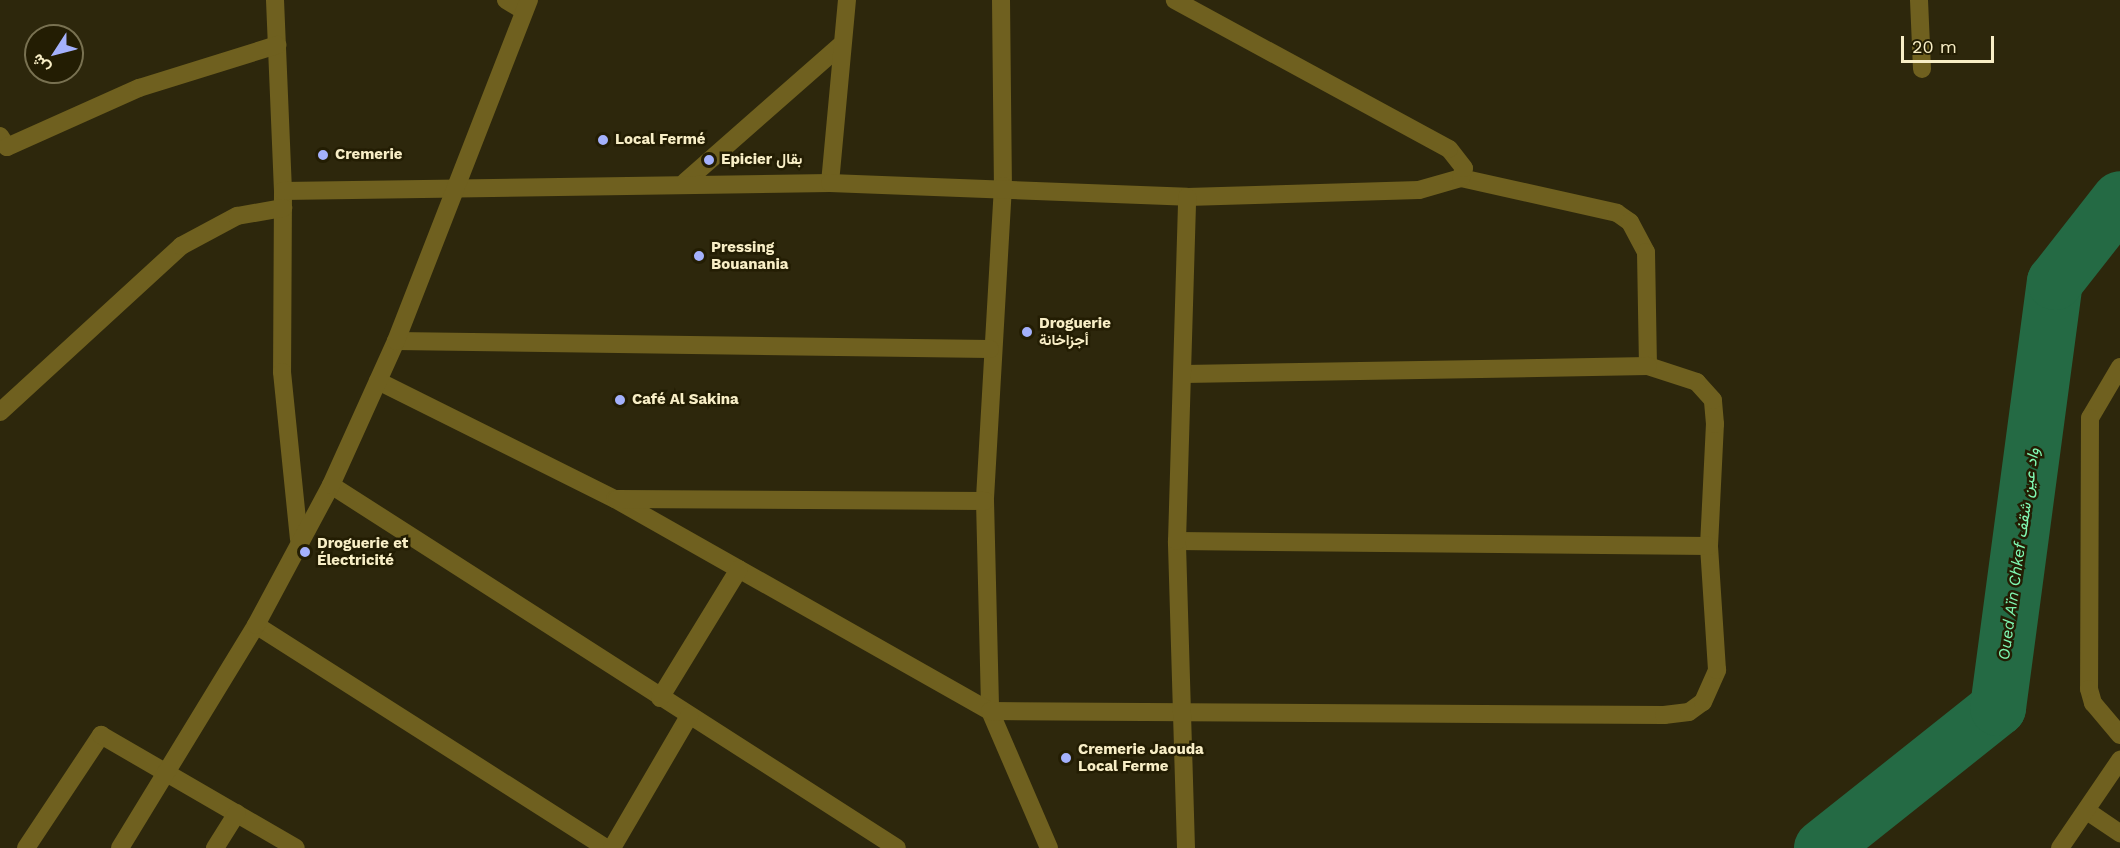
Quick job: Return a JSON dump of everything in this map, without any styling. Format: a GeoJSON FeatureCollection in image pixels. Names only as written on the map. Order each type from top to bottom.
{"type":"FeatureCollection","features":[{"type":"Feature","properties":{"kind":"street"},"geometry":{"type":"LineString","coordinates":[[275,0],[283,199],[282,372],[299,539]]}},
{"type":"Feature","properties":{"kind":"street"},"geometry":{"type":"LineString","coordinates":[[120,848],[256,625],[299,539],[331,485],[396,341],[450,191],[527,5],[506,0]]}},
{"type":"Feature","properties":{"kind":"street"},"geometry":{"type":"LineString","coordinates":[[830,183],[840,46],[847,0]]}},
{"type":"Feature","properties":{"kind":"street"},"geometry":{"type":"LineString","coordinates":[[1001,0],[1002,186],[990,349],[985,501],[990,711],[1049,848]]}},
{"type":"Feature","properties":{"kind":"street"},"geometry":{"type":"LineString","coordinates":[[1175,0],[1449,148],[1464,168],[1461,178]]}},
{"type":"Feature","properties":{"kind":"street"},"geometry":{"type":"LineString","coordinates":[[1919,0],[1922,69]]}},
{"type":"Feature","properties":{"kind":"street"},"geometry":{"type":"LineString","coordinates":[[2,144],[139,88],[277,45]]}},
{"type":"Feature","properties":{"kind":"street"},"geometry":{"type":"LineString","coordinates":[[685,182],[840,46]]}},
{"type":"Feature","properties":{"kind":"street"},"geometry":{"type":"LineString","coordinates":[[0,412],[181,246],[237,216],[283,199],[685,182],[1002,186],[1187,197],[1419,190],[1461,178],[1617,213],[1630,222],[1646,252],[1648,366]]}},
{"type":"Feature","properties":{"kind":"street"},"geometry":{"type":"LineString","coordinates":[[1186,848],[1177,541],[1184,374],[1187,197]]}},
{"type":"Feature","properties":{"kind":"street"},"geometry":{"type":"LineString","coordinates":[[396,341],[990,349]]}},
{"type":"Feature","properties":{"kind":"street"},"geometry":{"type":"LineString","coordinates":[[378,381],[615,499],[990,711],[1181,709],[1689,712],[1703,702],[1717,670],[1709,546],[1713,400],[1697,382],[1648,366],[1184,374]]}},
{"type":"Feature","properties":{"kind":"street"},"geometry":{"type":"LineString","coordinates":[[2120,367],[2090,418],[2089,689],[2093,703],[2120,735]]}},
{"type":"Feature","properties":{"kind":"street"},"geometry":{"type":"LineString","coordinates":[[331,485],[897,848]]}},
{"type":"Feature","properties":{"kind":"street"},"geometry":{"type":"LineString","coordinates":[[615,499],[985,501]]}},
{"type":"Feature","properties":{"kind":"street"},"geometry":{"type":"LineString","coordinates":[[1177,541],[1709,546]]}},
{"type":"Feature","properties":{"kind":"street"},"geometry":{"type":"LineString","coordinates":[[660,698],[739,569]]}},
{"type":"Feature","properties":{"kind":"street"},"geometry":{"type":"LineString","coordinates":[[256,625],[606,848]]}},
{"type":"Feature","properties":{"kind":"street"},"geometry":{"type":"LineString","coordinates":[[612,848],[689,716]]}},
{"type":"Feature","properties":{"kind":"street"},"geometry":{"type":"LineString","coordinates":[[26,848],[100,735],[168,771],[296,848]]}},
{"type":"Feature","properties":{"kind":"street"},"geometry":{"type":"LineString","coordinates":[[2060,848],[2120,760]]}},
{"type":"Feature","properties":{"kind":"street"},"geometry":{"type":"LineString","coordinates":[[2087,811],[2120,832]]}},
{"type":"Feature","properties":{"kind":"street"},"geometry":{"type":"LineString","coordinates":[[215,848],[237,813]]}},
{"type":"Feature","properties":{"kind":"waterway","name":"Oued Aïn Chkef واد عين شقف"},"geometry":{"type":"LineString","coordinates":[[1822,848],[1998,708],[2055,282],[2120,199]]}},
{"type":"Feature","properties":{"kind":"place","name":"Local Fermé"},"geometry":{"type":"Point","coordinates":[603,140]}},
{"type":"Feature","properties":{"kind":"place","name":"Cremerie"},"geometry":{"type":"Point","coordinates":[323,155]}},
{"type":"Feature","properties":{"kind":"place","name":"Epicier بقال"},"geometry":{"type":"Point","coordinates":[709,160]}},
{"type":"Feature","properties":{"kind":"place","name":"Pressing Bouanania"},"geometry":{"type":"Point","coordinates":[699,256]}},
{"type":"Feature","properties":{"kind":"place","name":"Droguerie أجزاخانة"},"geometry":{"type":"Point","coordinates":[1027,332]}},
{"type":"Feature","properties":{"kind":"place","name":"Café Al Sakina"},"geometry":{"type":"Point","coordinates":[620,400]}},
{"type":"Feature","properties":{"kind":"place","name":"Droguerie et Électricité"},"geometry":{"type":"Point","coordinates":[305,552]}},
{"type":"Feature","properties":{"kind":"place","name":"Cremerie Jaouda Local Ferme"},"geometry":{"type":"Point","coordinates":[1066,758]}}]}
